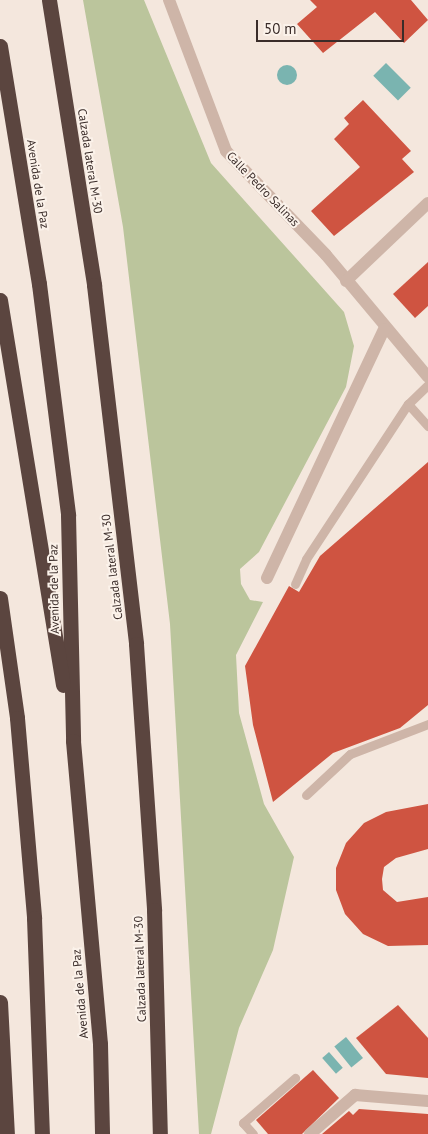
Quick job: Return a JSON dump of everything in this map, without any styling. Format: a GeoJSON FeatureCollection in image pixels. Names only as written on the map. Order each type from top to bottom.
{"type":"FeatureCollection","features":[{"type":"Feature","properties":{"kind":"highway","name":"Calzada lateral M-30"},"geometry":{"type":"LineString","coordinates":[[49,0],[94,285],[136,644],[154,910],[160,1134]]}},
{"type":"Feature","properties":{"kind":"highway","name":"Avenida de la Paz"},"geometry":{"type":"LineString","coordinates":[[0,46],[39,284],[68,516],[72,741],[100,1044],[102,1134]]}},
{"type":"Feature","properties":{"kind":"highway"},"geometry":{"type":"LineString","coordinates":[[0,300],[72,741]]}},
{"type":"Feature","properties":{"kind":"highway"},"geometry":{"type":"LineString","coordinates":[[0,598],[17,718],[34,918],[42,1134]]}},
{"type":"Feature","properties":{"kind":"highway"},"geometry":{"type":"LineString","coordinates":[[0,1002],[7,1134]]}},
{"type":"Feature","properties":{"kind":"street","name":"Calle Pedro Salinas"},"geometry":{"type":"LineString","coordinates":[[169,0],[226,151],[326,255],[384,329],[428,377]]}},
{"type":"Feature","properties":{"kind":"street"},"geometry":{"type":"LineString","coordinates":[[346,281],[428,203]]}},
{"type":"Feature","properties":{"kind":"street"},"geometry":{"type":"LineString","coordinates":[[267,578],[384,329]]}},
{"type":"Feature","properties":{"kind":"street"},"geometry":{"type":"LineString","coordinates":[[310,1134],[355,1095],[428,1101]]}},
{"type":"Feature","properties":{"kind":"lane"},"geometry":{"type":"LineString","coordinates":[[295,584],[306,559],[408,404],[428,385]]}},
{"type":"Feature","properties":{"kind":"lane"},"geometry":{"type":"LineString","coordinates":[[408,404],[428,426]]}},
{"type":"Feature","properties":{"kind":"lane"},"geometry":{"type":"LineString","coordinates":[[306,795],[350,754],[428,724]]}},
{"type":"Feature","properties":{"kind":"lane"},"geometry":{"type":"LineString","coordinates":[[253,1134],[243,1123],[295,1078]]}},
{"type":"Feature","properties":{"kind":"green space"},"geometry":{"type":"Polygon","coordinates":[[[83,0],[144,0],[211,163],[344,312],[354,346],[346,387],[259,552],[240,569],[241,584],[250,600],[263,602],[236,655],[239,713],[264,804],[294,857],[273,950],[239,1028],[211,1134],[199,1134],[170,624],[123,227],[83,0]]]}},
{"type":"Feature","properties":{"kind":"water"},"geometry":{"type":"Polygon","coordinates":[[[386,63],[411,88],[398,100],[373,76],[386,63]]]}},
{"type":"Feature","properties":{"kind":"water"},"geometry":{"type":"Polygon","coordinates":[[[287,65],[294,68],[297,75],[294,82],[287,85],[280,82],[277,75],[280,68],[287,65]]]}},
{"type":"Feature","properties":{"kind":"water"},"geometry":{"type":"Polygon","coordinates":[[[346,1037],[363,1058],[351,1067],[334,1046],[346,1037]]]}},
{"type":"Feature","properties":{"kind":"water"},"geometry":{"type":"Polygon","coordinates":[[[329,1052],[343,1068],[336,1074],[322,1058],[329,1052]]]}},
{"type":"Feature","properties":{"kind":"building"},"geometry":{"type":"Polygon","coordinates":[[[310,0],[411,0],[428,20],[404,43],[375,12],[323,53],[297,24],[317,7],[310,0]]]}},
{"type":"Feature","properties":{"kind":"building"},"geometry":{"type":"Polygon","coordinates":[[[363,100],[411,151],[402,159],[414,172],[334,236],[311,211],[360,167],[334,139],[349,124],[344,118],[363,100]]]}},
{"type":"Feature","properties":{"kind":"building"},"geometry":{"type":"Polygon","coordinates":[[[428,262],[428,306],[415,318],[393,294],[428,262]]]}},
{"type":"Feature","properties":{"kind":"building"},"geometry":{"type":"Polygon","coordinates":[[[428,462],[428,705],[400,728],[333,753],[273,802],[253,725],[245,666],[289,586],[299,592],[320,556],[428,462]]]}},
{"type":"Feature","properties":{"kind":"building"},"geometry":{"type":"Polygon","coordinates":[[[428,804],[428,849],[396,858],[384,867],[382,879],[383,890],[397,902],[428,897],[428,945],[388,946],[363,934],[345,914],[336,890],[336,868],[346,843],[364,823],[386,812],[428,804]]]}},
{"type":"Feature","properties":{"kind":"building"},"geometry":{"type":"Polygon","coordinates":[[[398,1005],[428,1038],[428,1078],[386,1074],[356,1038],[398,1005]]]}},
{"type":"Feature","properties":{"kind":"building"},"geometry":{"type":"Polygon","coordinates":[[[313,1070],[339,1098],[302,1134],[268,1134],[256,1120],[313,1070]]]}},
{"type":"Feature","properties":{"kind":"building"},"geometry":{"type":"Polygon","coordinates":[[[359,1109],[428,1114],[428,1134],[322,1134],[349,1111],[353,1115],[359,1109]]]}}]}
